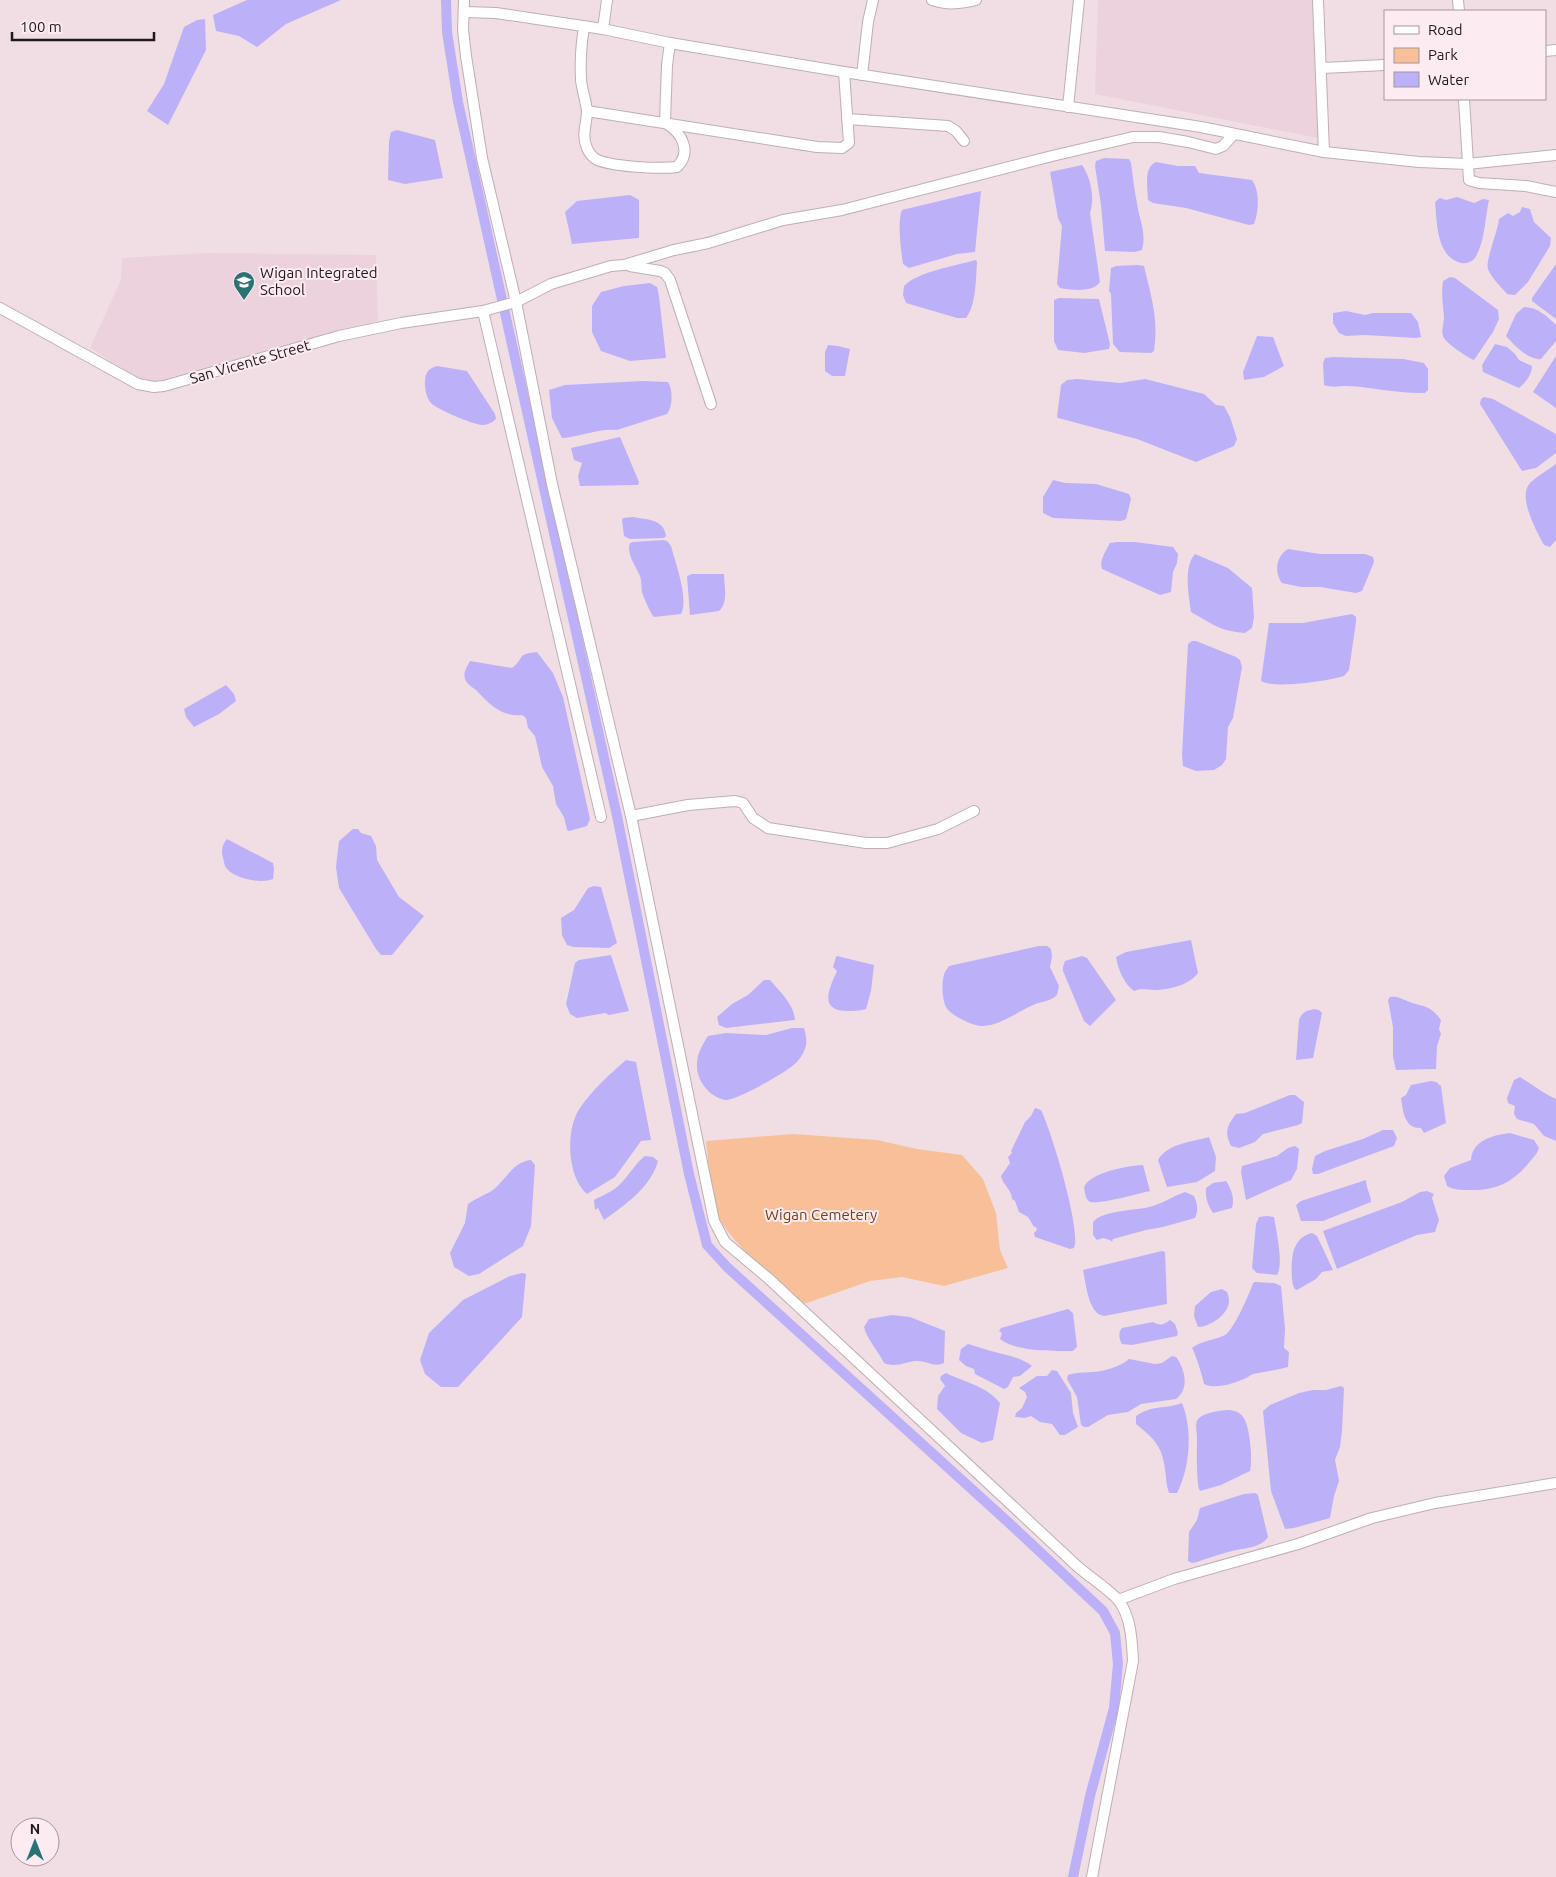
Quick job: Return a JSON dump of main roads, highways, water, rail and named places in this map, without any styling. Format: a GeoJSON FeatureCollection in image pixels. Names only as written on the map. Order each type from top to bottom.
{"type":"FeatureCollection","features":[{"type":"Feature","properties":{"kind":"water"},"geometry":{"type":"Polygon","coordinates":[[[247,0],[341,0],[286,24],[257,47],[239,36],[216,31],[213,15],[247,0]]]}},
{"type":"Feature","properties":{"kind":"water"},"geometry":{"type":"Polygon","coordinates":[[[205,19],[206,50],[168,125],[147,111],[164,84],[184,27],[197,20],[205,19]]]}},
{"type":"Feature","properties":{"kind":"water"},"geometry":{"type":"Polygon","coordinates":[[[397,130],[435,140],[443,178],[405,184],[388,180],[389,141],[391,132],[397,130]]]}},
{"type":"Feature","properties":{"kind":"water"},"geometry":{"type":"Polygon","coordinates":[[[1104,158],[1129,159],[1131,163],[1144,238],[1142,250],[1135,252],[1105,251],[1095,166],[1096,161],[1104,158]]]}},
{"type":"Feature","properties":{"kind":"water"},"geometry":{"type":"Polygon","coordinates":[[[1156,162],[1178,166],[1195,166],[1199,173],[1252,180],[1255,185],[1258,202],[1254,224],[1249,225],[1186,208],[1153,203],[1148,200],[1148,173],[1149,169],[1156,162]]]}},
{"type":"Feature","properties":{"kind":"water"},"geometry":{"type":"Polygon","coordinates":[[[1082,165],[1088,176],[1091,188],[1092,201],[1090,213],[1100,282],[1092,288],[1076,290],[1060,288],[1057,284],[1062,226],[1058,218],[1050,172],[1082,165]]]}},
{"type":"Feature","properties":{"kind":"water"},"geometry":{"type":"Polygon","coordinates":[[[981,191],[975,252],[957,254],[909,268],[903,264],[900,244],[902,210],[981,191]]]}},
{"type":"Feature","properties":{"kind":"water"},"geometry":{"type":"Polygon","coordinates":[[[630,195],[639,200],[639,238],[572,244],[565,212],[577,201],[630,195]]]}},
{"type":"Feature","properties":{"kind":"water"},"geometry":{"type":"Polygon","coordinates":[[[1457,197],[1474,203],[1483,199],[1489,200],[1483,237],[1478,252],[1471,262],[1461,263],[1453,259],[1447,254],[1439,237],[1435,202],[1440,198],[1446,200],[1457,197]]]}},
{"type":"Feature","properties":{"kind":"water"},"geometry":{"type":"Polygon","coordinates":[[[1522,207],[1530,209],[1534,222],[1551,238],[1550,246],[1528,282],[1515,295],[1507,294],[1489,272],[1488,260],[1499,219],[1508,213],[1513,216],[1520,212],[1522,207]]]}},
{"type":"Feature","properties":{"kind":"water"},"geometry":{"type":"Polygon","coordinates":[[[976,260],[974,299],[966,318],[957,318],[906,303],[903,295],[904,286],[919,276],[976,260]]]}},
{"type":"Feature","properties":{"kind":"water"},"geometry":{"type":"Polygon","coordinates":[[[1556,264],[1556,319],[1532,301],[1532,298],[1556,264]]]}},
{"type":"Feature","properties":{"kind":"water"},"geometry":{"type":"Polygon","coordinates":[[[1144,266],[1154,308],[1156,329],[1154,351],[1151,353],[1120,352],[1113,344],[1111,294],[1109,291],[1111,268],[1144,266]]]}},
{"type":"Feature","properties":{"kind":"water"},"geometry":{"type":"Polygon","coordinates":[[[1450,277],[1455,278],[1498,310],[1499,319],[1493,332],[1474,360],[1452,346],[1443,336],[1442,285],[1443,281],[1450,277]]]}},
{"type":"Feature","properties":{"kind":"water"},"geometry":{"type":"Polygon","coordinates":[[[650,283],[657,287],[659,296],[666,358],[630,361],[601,351],[592,332],[592,306],[601,292],[624,286],[650,283]]]}},
{"type":"Feature","properties":{"kind":"water"},"geometry":{"type":"Polygon","coordinates":[[[1059,298],[1099,299],[1110,344],[1109,349],[1084,353],[1058,350],[1054,341],[1054,300],[1059,298]]]}},
{"type":"Feature","properties":{"kind":"water"},"geometry":{"type":"Polygon","coordinates":[[[1524,307],[1537,310],[1556,325],[1556,341],[1541,359],[1532,358],[1527,355],[1517,348],[1506,336],[1516,314],[1524,307]]]}},
{"type":"Feature","properties":{"kind":"water"},"geometry":{"type":"Polygon","coordinates":[[[1346,311],[1365,315],[1373,313],[1411,313],[1418,322],[1421,337],[1346,336],[1339,333],[1333,323],[1333,313],[1346,311]]]}},
{"type":"Feature","properties":{"kind":"water"},"geometry":{"type":"Polygon","coordinates":[[[1257,336],[1273,337],[1284,366],[1264,377],[1244,380],[1243,372],[1257,336]]]}},
{"type":"Feature","properties":{"kind":"water"},"geometry":{"type":"Polygon","coordinates":[[[1495,344],[1507,347],[1519,360],[1532,366],[1529,376],[1519,388],[1483,372],[1482,365],[1495,344]]]}},
{"type":"Feature","properties":{"kind":"water"},"geometry":{"type":"Polygon","coordinates":[[[828,345],[850,349],[845,376],[832,376],[825,371],[825,352],[828,345]]]}},
{"type":"Feature","properties":{"kind":"water"},"geometry":{"type":"Polygon","coordinates":[[[1556,356],[1556,408],[1533,392],[1556,356]]]}},
{"type":"Feature","properties":{"kind":"water"},"geometry":{"type":"Polygon","coordinates":[[[1325,358],[1403,359],[1424,363],[1428,369],[1428,390],[1425,393],[1415,393],[1324,385],[1323,363],[1325,358]]]}},
{"type":"Feature","properties":{"kind":"water"},"geometry":{"type":"Polygon","coordinates":[[[437,366],[467,371],[495,414],[496,419],[488,424],[477,424],[448,413],[431,403],[426,392],[425,381],[429,370],[437,366]]]}},
{"type":"Feature","properties":{"kind":"water"},"geometry":{"type":"Polygon","coordinates":[[[1077,379],[1120,383],[1145,379],[1204,394],[1216,405],[1224,406],[1230,417],[1237,439],[1234,446],[1196,462],[1137,439],[1058,418],[1061,385],[1067,380],[1077,379]]]}},
{"type":"Feature","properties":{"kind":"water"},"geometry":{"type":"Polygon","coordinates":[[[642,381],[668,382],[672,398],[667,414],[617,430],[603,430],[562,438],[552,418],[549,390],[565,385],[642,381]]]}},
{"type":"Feature","properties":{"kind":"water"},"geometry":{"type":"Polygon","coordinates":[[[1484,397],[1493,399],[1556,434],[1556,453],[1536,468],[1522,471],[1480,404],[1481,399],[1484,397]]]}},
{"type":"Feature","properties":{"kind":"water"},"geometry":{"type":"Polygon","coordinates":[[[620,437],[639,482],[638,485],[580,486],[578,476],[582,463],[574,460],[571,448],[620,437]]]}},
{"type":"Feature","properties":{"kind":"water"},"geometry":{"type":"Polygon","coordinates":[[[1556,464],[1556,540],[1550,547],[1544,545],[1537,532],[1526,497],[1530,483],[1556,464]]]}},
{"type":"Feature","properties":{"kind":"water"},"geometry":{"type":"Polygon","coordinates":[[[1053,480],[1065,483],[1096,484],[1129,494],[1131,499],[1126,519],[1121,521],[1053,518],[1043,513],[1043,497],[1053,480]]]}},
{"type":"Feature","properties":{"kind":"water"},"geometry":{"type":"Polygon","coordinates":[[[633,517],[659,523],[665,530],[666,536],[664,538],[630,539],[624,536],[622,520],[623,518],[633,517]]]}},
{"type":"Feature","properties":{"kind":"water"},"geometry":{"type":"Polygon","coordinates":[[[667,541],[671,546],[681,580],[683,608],[681,614],[654,617],[643,594],[640,576],[630,556],[629,547],[630,543],[633,542],[667,541]]]}},
{"type":"Feature","properties":{"kind":"water"},"geometry":{"type":"Polygon","coordinates":[[[1135,542],[1173,547],[1178,554],[1173,572],[1171,592],[1160,595],[1102,569],[1102,559],[1110,543],[1135,542]]]}},
{"type":"Feature","properties":{"kind":"water"},"geometry":{"type":"Polygon","coordinates":[[[1288,549],[1320,554],[1365,554],[1373,557],[1374,562],[1362,591],[1356,593],[1320,587],[1301,587],[1282,583],[1279,579],[1277,569],[1279,560],[1288,549]]]}},
{"type":"Feature","properties":{"kind":"water"},"geometry":{"type":"Polygon","coordinates":[[[1195,554],[1228,568],[1252,588],[1254,617],[1252,628],[1245,633],[1222,629],[1191,612],[1188,574],[1191,560],[1195,554]]]}},
{"type":"Feature","properties":{"kind":"water"},"geometry":{"type":"Polygon","coordinates":[[[692,574],[724,574],[725,599],[719,611],[690,615],[687,576],[692,574]]]}},
{"type":"Feature","properties":{"kind":"water"},"geometry":{"type":"Polygon","coordinates":[[[1352,614],[1356,617],[1356,622],[1349,670],[1344,676],[1314,682],[1289,684],[1261,681],[1269,623],[1303,623],[1352,614]]]}},
{"type":"Feature","properties":{"kind":"water"},"geometry":{"type":"Polygon","coordinates":[[[1192,641],[1236,657],[1240,660],[1242,667],[1233,718],[1228,727],[1226,759],[1222,765],[1214,770],[1196,771],[1183,766],[1188,644],[1192,641]]]}},
{"type":"Feature","properties":{"kind":"water"},"geometry":{"type":"Polygon","coordinates":[[[537,652],[553,673],[563,697],[590,819],[587,826],[569,831],[567,830],[564,817],[556,804],[553,786],[542,767],[535,736],[528,728],[526,718],[522,715],[508,714],[496,709],[468,684],[465,676],[470,661],[512,668],[523,655],[537,652]]]}},
{"type":"Feature","properties":{"kind":"water"},"geometry":{"type":"Polygon","coordinates":[[[226,685],[234,694],[236,701],[219,714],[194,727],[186,717],[184,709],[226,685]]]}},
{"type":"Feature","properties":{"kind":"water"},"geometry":{"type":"Polygon","coordinates":[[[353,829],[358,829],[361,833],[371,836],[376,846],[377,860],[399,897],[424,916],[392,955],[381,955],[376,949],[339,888],[336,867],[339,841],[353,829]]]}},
{"type":"Feature","properties":{"kind":"water"},"geometry":{"type":"Polygon","coordinates":[[[227,839],[273,863],[273,879],[254,881],[240,877],[229,870],[225,866],[222,853],[223,845],[227,839]]]}},
{"type":"Feature","properties":{"kind":"water"},"geometry":{"type":"Polygon","coordinates":[[[594,886],[601,887],[617,943],[609,948],[573,947],[567,945],[562,935],[561,918],[574,910],[588,888],[594,886]]]}},
{"type":"Feature","properties":{"kind":"water"},"geometry":{"type":"Polygon","coordinates":[[[1191,940],[1198,973],[1189,981],[1166,989],[1134,991],[1124,980],[1116,957],[1126,952],[1191,940]]]}},
{"type":"Feature","properties":{"kind":"water"},"geometry":{"type":"Polygon","coordinates":[[[1039,946],[1047,946],[1051,949],[1050,967],[1059,986],[1057,995],[1003,1021],[983,1026],[974,1025],[963,1020],[948,1010],[944,999],[943,984],[945,972],[949,966],[1039,946]]]}},
{"type":"Feature","properties":{"kind":"water"},"geometry":{"type":"Polygon","coordinates":[[[611,955],[629,1011],[577,1018],[570,1014],[566,1004],[575,963],[579,960],[611,955]]]}},
{"type":"Feature","properties":{"kind":"water"},"geometry":{"type":"Polygon","coordinates":[[[837,956],[874,965],[871,991],[866,1009],[858,1011],[837,1010],[829,1002],[829,990],[837,971],[833,967],[837,956]]]}},
{"type":"Feature","properties":{"kind":"water"},"geometry":{"type":"Polygon","coordinates":[[[1082,956],[1087,958],[1116,1000],[1090,1026],[1084,1021],[1063,971],[1065,961],[1082,956]]]}},
{"type":"Feature","properties":{"kind":"water"},"geometry":{"type":"Polygon","coordinates":[[[764,980],[770,980],[786,999],[792,1009],[795,1020],[726,1028],[719,1025],[717,1017],[732,1004],[748,995],[764,980]]]}},
{"type":"Feature","properties":{"kind":"water"},"geometry":{"type":"Polygon","coordinates":[[[1390,997],[1398,997],[1428,1008],[1441,1020],[1436,1069],[1396,1070],[1393,1057],[1393,1027],[1388,1000],[1390,997]]]}},
{"type":"Feature","properties":{"kind":"water"},"geometry":{"type":"Polygon","coordinates":[[[1314,1009],[1322,1013],[1313,1058],[1296,1060],[1299,1020],[1305,1012],[1314,1009]]]}},
{"type":"Feature","properties":{"kind":"water"},"geometry":{"type":"Polygon","coordinates":[[[792,1028],[804,1028],[805,1048],[796,1063],[772,1079],[739,1096],[725,1100],[709,1092],[701,1082],[697,1070],[697,1060],[708,1036],[726,1033],[766,1035],[792,1028]]]}},
{"type":"Feature","properties":{"kind":"water"},"geometry":{"type":"Polygon","coordinates":[[[626,1060],[636,1062],[651,1140],[641,1141],[615,1177],[587,1194],[580,1186],[572,1165],[570,1140],[575,1117],[590,1095],[626,1060]]]}},
{"type":"Feature","properties":{"kind":"water"},"geometry":{"type":"Polygon","coordinates":[[[1520,1077],[1556,1099],[1556,1141],[1544,1136],[1534,1124],[1517,1119],[1514,1114],[1515,1106],[1508,1103],[1507,1098],[1514,1080],[1520,1077]]]}},
{"type":"Feature","properties":{"kind":"water"},"geometry":{"type":"Polygon","coordinates":[[[1431,1081],[1441,1086],[1446,1123],[1424,1133],[1421,1128],[1411,1125],[1405,1118],[1401,1098],[1406,1095],[1411,1085],[1431,1081]]]}},
{"type":"Feature","properties":{"kind":"water"},"geometry":{"type":"Polygon","coordinates":[[[1290,1095],[1295,1095],[1304,1102],[1302,1123],[1263,1134],[1255,1142],[1239,1148],[1231,1146],[1227,1133],[1230,1122],[1236,1114],[1245,1113],[1290,1095]]]}},
{"type":"Feature","properties":{"kind":"water"},"geometry":{"type":"Polygon","coordinates":[[[1035,1108],[1041,1110],[1058,1158],[1074,1222],[1074,1248],[1070,1249],[1035,1237],[1036,1227],[1034,1227],[1028,1217],[1019,1212],[1001,1176],[1010,1163],[1008,1157],[1012,1153],[1011,1151],[1025,1122],[1035,1108]]]}},
{"type":"Feature","properties":{"kind":"water"},"geometry":{"type":"Polygon","coordinates":[[[1383,1130],[1393,1130],[1397,1138],[1394,1146],[1318,1174],[1313,1174],[1312,1169],[1315,1156],[1383,1130]]]}},
{"type":"Feature","properties":{"kind":"water"},"geometry":{"type":"Polygon","coordinates":[[[1510,1133],[1534,1140],[1539,1148],[1536,1155],[1522,1171],[1509,1181],[1487,1189],[1461,1190],[1447,1186],[1444,1176],[1450,1168],[1471,1160],[1475,1148],[1485,1140],[1497,1135],[1510,1133]]]}},
{"type":"Feature","properties":{"kind":"water"},"geometry":{"type":"Polygon","coordinates":[[[1209,1137],[1216,1157],[1215,1171],[1197,1182],[1167,1187],[1158,1160],[1162,1154],[1181,1144],[1209,1137]]]}},
{"type":"Feature","properties":{"kind":"water"},"geometry":{"type":"Polygon","coordinates":[[[1295,1146],[1299,1149],[1297,1169],[1291,1180],[1246,1200],[1241,1172],[1242,1166],[1277,1156],[1288,1148],[1295,1146]]]}},
{"type":"Feature","properties":{"kind":"water"},"geometry":{"type":"Polygon","coordinates":[[[645,1156],[653,1157],[658,1161],[650,1179],[636,1195],[604,1220],[598,1208],[595,1210],[594,1200],[617,1187],[645,1156]]]}},
{"type":"Feature","properties":{"kind":"water"},"geometry":{"type":"Polygon","coordinates":[[[531,1160],[535,1165],[531,1226],[523,1246],[479,1274],[469,1276],[454,1267],[450,1253],[465,1223],[468,1204],[490,1192],[518,1165],[531,1160]]]}},
{"type":"Feature","properties":{"kind":"water"},"geometry":{"type":"Polygon","coordinates":[[[1143,1165],[1150,1191],[1101,1202],[1090,1202],[1087,1199],[1084,1187],[1094,1177],[1119,1168],[1143,1165]]]}},
{"type":"Feature","properties":{"kind":"water"},"geometry":{"type":"Polygon","coordinates":[[[1366,1180],[1371,1202],[1323,1221],[1301,1221],[1296,1205],[1301,1201],[1366,1180]]]}},
{"type":"Feature","properties":{"kind":"water"},"geometry":{"type":"Polygon","coordinates":[[[1226,1181],[1232,1194],[1232,1208],[1213,1213],[1207,1201],[1206,1188],[1213,1183],[1226,1181]]]}},
{"type":"Feature","properties":{"kind":"water"},"geometry":{"type":"Polygon","coordinates":[[[1427,1191],[1434,1194],[1432,1198],[1439,1220],[1435,1232],[1417,1235],[1337,1269],[1323,1231],[1402,1202],[1420,1192],[1427,1191]]]}},
{"type":"Feature","properties":{"kind":"water"},"geometry":{"type":"Polygon","coordinates":[[[1185,1192],[1194,1196],[1197,1204],[1195,1218],[1113,1239],[1112,1242],[1103,1238],[1097,1240],[1093,1235],[1093,1222],[1104,1215],[1154,1206],[1185,1192]]]}},
{"type":"Feature","properties":{"kind":"water"},"geometry":{"type":"Polygon","coordinates":[[[1259,1217],[1274,1217],[1280,1255],[1277,1275],[1257,1273],[1252,1268],[1256,1224],[1259,1217]]]}},
{"type":"Feature","properties":{"kind":"water"},"geometry":{"type":"Polygon","coordinates":[[[1312,1233],[1317,1236],[1333,1270],[1322,1272],[1316,1279],[1297,1290],[1293,1286],[1292,1275],[1294,1251],[1304,1236],[1312,1233]]]}},
{"type":"Feature","properties":{"kind":"water"},"geometry":{"type":"Polygon","coordinates":[[[1162,1251],[1165,1252],[1167,1304],[1104,1316],[1094,1310],[1083,1270],[1162,1251]]]}},
{"type":"Feature","properties":{"kind":"water"},"geometry":{"type":"Polygon","coordinates":[[[526,1274],[522,1317],[458,1387],[441,1387],[425,1374],[420,1360],[429,1333],[463,1300],[510,1276],[526,1274]]]}},
{"type":"Feature","properties":{"kind":"water"},"geometry":{"type":"Polygon","coordinates":[[[1255,1282],[1274,1283],[1281,1286],[1285,1329],[1284,1348],[1289,1352],[1288,1367],[1253,1374],[1247,1378],[1225,1385],[1209,1386],[1204,1384],[1192,1348],[1225,1335],[1228,1332],[1237,1319],[1255,1282]]]}},
{"type":"Feature","properties":{"kind":"water"},"geometry":{"type":"Polygon","coordinates":[[[1222,1289],[1227,1292],[1229,1298],[1226,1311],[1208,1325],[1198,1327],[1194,1316],[1195,1306],[1211,1292],[1222,1289]]]}},
{"type":"Feature","properties":{"kind":"water"},"geometry":{"type":"Polygon","coordinates":[[[1068,1309],[1073,1313],[1077,1347],[1073,1351],[1025,1349],[1000,1339],[1002,1333],[999,1331],[1001,1328],[1068,1309]]]}},
{"type":"Feature","properties":{"kind":"water"},"geometry":{"type":"Polygon","coordinates":[[[892,1315],[910,1317],[945,1331],[944,1363],[937,1365],[916,1361],[896,1365],[884,1363],[867,1336],[864,1327],[869,1319],[892,1315]]]}},
{"type":"Feature","properties":{"kind":"water"},"geometry":{"type":"Polygon","coordinates":[[[1170,1320],[1175,1324],[1177,1336],[1132,1345],[1122,1344],[1121,1342],[1119,1334],[1122,1328],[1153,1322],[1162,1324],[1170,1320]]]}},
{"type":"Feature","properties":{"kind":"water"},"geometry":{"type":"Polygon","coordinates":[[[968,1344],[1017,1358],[1032,1366],[1020,1376],[1013,1377],[1008,1387],[1004,1389],[975,1374],[974,1369],[966,1366],[959,1360],[961,1349],[968,1344]]]}},
{"type":"Feature","properties":{"kind":"water"},"geometry":{"type":"Polygon","coordinates":[[[1172,1356],[1176,1357],[1182,1367],[1185,1379],[1183,1390],[1176,1399],[1141,1404],[1128,1412],[1108,1415],[1088,1427],[1081,1425],[1077,1397],[1067,1379],[1068,1375],[1106,1370],[1129,1359],[1155,1364],[1162,1363],[1172,1356]]]}},
{"type":"Feature","properties":{"kind":"water"},"geometry":{"type":"Polygon","coordinates":[[[1052,1370],[1057,1371],[1071,1393],[1073,1413],[1078,1427],[1065,1435],[1060,1435],[1052,1424],[1040,1422],[1031,1416],[1025,1418],[1015,1417],[1027,1397],[1025,1392],[1019,1388],[1037,1376],[1047,1376],[1052,1370]]]}},
{"type":"Feature","properties":{"kind":"water"},"geometry":{"type":"Polygon","coordinates":[[[946,1373],[982,1388],[1000,1403],[993,1440],[982,1443],[961,1433],[937,1409],[938,1396],[945,1386],[940,1379],[946,1373]]]}},
{"type":"Feature","properties":{"kind":"water"},"geometry":{"type":"Polygon","coordinates":[[[1341,1386],[1344,1388],[1342,1431],[1340,1447],[1335,1460],[1339,1481],[1330,1518],[1285,1529],[1271,1491],[1263,1411],[1270,1405],[1299,1393],[1341,1386]]]}},
{"type":"Feature","properties":{"kind":"water"},"geometry":{"type":"Polygon","coordinates":[[[1182,1403],[1188,1425],[1187,1461],[1177,1493],[1169,1493],[1162,1454],[1152,1438],[1136,1424],[1136,1416],[1153,1408],[1182,1403]]]}},
{"type":"Feature","properties":{"kind":"water"},"geometry":{"type":"Polygon","coordinates":[[[1226,1410],[1238,1412],[1245,1421],[1250,1443],[1250,1471],[1221,1485],[1200,1491],[1197,1474],[1196,1423],[1199,1418],[1206,1414],[1226,1410]]]}},
{"type":"Feature","properties":{"kind":"water"},"geometry":{"type":"Polygon","coordinates":[[[1255,1493],[1258,1495],[1268,1537],[1265,1541],[1252,1547],[1197,1562],[1192,1563],[1188,1561],[1189,1532],[1197,1520],[1200,1508],[1244,1494],[1255,1493]]]}},
{"type":"Feature","properties":{"kind":"waterway"},"geometry":{"type":"LineString","coordinates":[[446,0],[447,32],[458,102],[617,816],[689,1174],[707,1245],[727,1267],[1008,1522],[1103,1611],[1115,1633],[1118,1664],[1114,1708],[1090,1796],[1073,1877]]}},
{"type":"Feature","properties":{"kind":"place","name":"Wigan Integrated School"},"geometry":{"type":"Point","coordinates":[244,301]}},
{"type":"Feature","properties":{"kind":"park label","name":"Wigan Cemetery"},"geometry":{"type":"Point","coordinates":[821,1215]}}]}
